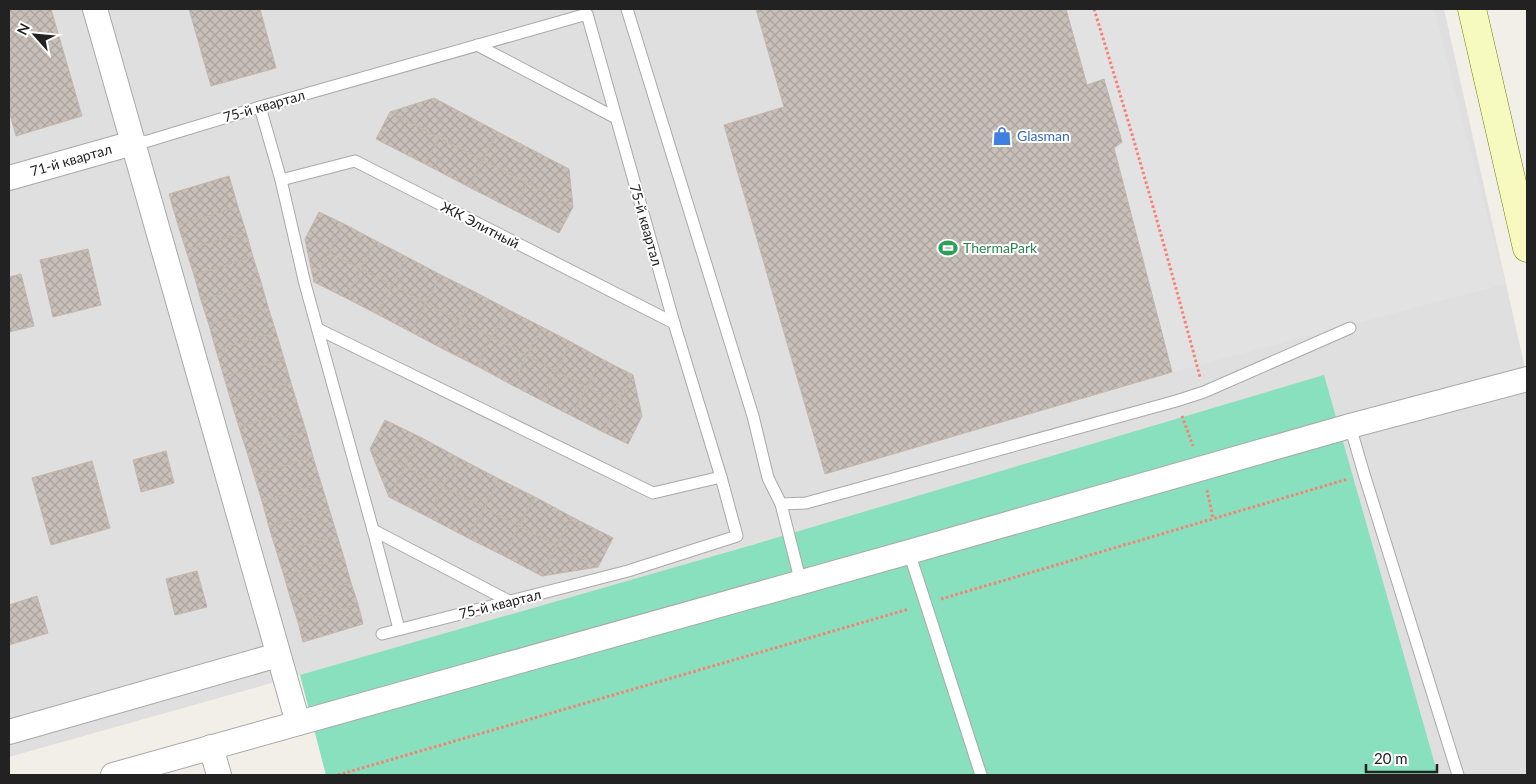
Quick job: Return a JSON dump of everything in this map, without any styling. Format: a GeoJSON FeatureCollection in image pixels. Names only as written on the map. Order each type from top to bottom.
{"type":"FeatureCollection","features":[{"type":"Feature","properties":{"kind":"street"},"geometry":{"type":"LineString","coordinates":[[95,9],[298,723]]}},
{"type":"Feature","properties":{"kind":"street"},"geometry":{"type":"LineString","coordinates":[[1472,9],[1527,248]]}},
{"type":"Feature","properties":{"kind":"street","name":"71-й квартал"},"geometry":{"type":"LineString","coordinates":[[9,178],[133,143]]}},
{"type":"Feature","properties":{"kind":"street"},"geometry":{"type":"LineString","coordinates":[[116,775],[801,583],[1350,426],[1527,379]]}},
{"type":"Feature","properties":{"kind":"street"},"geometry":{"type":"LineString","coordinates":[[9,732],[278,655]]}},
{"type":"Feature","properties":{"kind":"street"},"geometry":{"type":"LineString","coordinates":[[211,747],[219,775]]}},
{"type":"Feature","properties":{"kind":"lane"},"geometry":{"type":"LineString","coordinates":[[627,9],[752,416],[768,478],[781,504],[801,583]]}},
{"type":"Feature","properties":{"kind":"lane","name":"75-й квартал"},"geometry":{"type":"LineString","coordinates":[[133,143],[148,141],[586,14],[674,323],[721,477],[736,536],[628,571],[382,634]]}},
{"type":"Feature","properties":{"kind":"lane"},"geometry":{"type":"LineString","coordinates":[[477,45],[616,118]]}},
{"type":"Feature","properties":{"kind":"lane"},"geometry":{"type":"LineString","coordinates":[[260,107],[281,180],[305,284],[399,629]]}},
{"type":"Feature","properties":{"kind":"lane","name":"ЖК Элитный"},"geometry":{"type":"LineString","coordinates":[[281,180],[354,161],[674,323]]}},
{"type":"Feature","properties":{"kind":"lane"},"geometry":{"type":"LineString","coordinates":[[781,504],[806,503],[1176,401],[1204,392],[1350,328]]}},
{"type":"Feature","properties":{"kind":"lane"},"geometry":{"type":"LineString","coordinates":[[318,329],[653,493],[721,477]]}},
{"type":"Feature","properties":{"kind":"lane"},"geometry":{"type":"LineString","coordinates":[[1350,426],[1458,775]]}},
{"type":"Feature","properties":{"kind":"lane"},"geometry":{"type":"LineString","coordinates":[[373,530],[511,602]]}},
{"type":"Feature","properties":{"kind":"lane"},"geometry":{"type":"LineString","coordinates":[[909,552],[980,775]]}},
{"type":"Feature","properties":{"kind":"path"},"geometry":{"type":"LineString","coordinates":[[1094,9],[1124,103],[1160,228],[1204,392]]}},
{"type":"Feature","properties":{"kind":"path"},"geometry":{"type":"LineString","coordinates":[[338,775],[1364,474]]}},
{"type":"Feature","properties":{"kind":"shaded area"},"geometry":{"type":"Polygon","coordinates":[[[9,9],[1444,9],[1527,377],[1527,775],[326,775],[300,675],[9,757],[9,9]]]}},
{"type":"Feature","properties":{"kind":"shaded area"},"geometry":{"type":"Polygon","coordinates":[[[1065,9],[1434,9],[1505,284],[1172,372],[1114,148],[1122,142],[1105,80],[1087,85],[1065,9]]]}},
{"type":"Feature","properties":{"kind":"green space"},"geometry":{"type":"Polygon","coordinates":[[[1324,375],[1438,775],[326,775],[300,675],[752,545],[1324,375]]]}},
{"type":"Feature","properties":{"kind":"building"},"geometry":{"type":"Polygon","coordinates":[[[9,9],[51,9],[82,116],[16,136],[9,111],[9,9]]]}},
{"type":"Feature","properties":{"kind":"building"},"geometry":{"type":"Polygon","coordinates":[[[189,9],[260,9],[276,68],[211,86],[189,9]]]}},
{"type":"Feature","properties":{"kind":"building","name":"ThermaPark"},"geometry":{"type":"Polygon","coordinates":[[[756,9],[1066,9],[1087,85],[1104,79],[1122,142],[1114,148],[1172,372],[825,474],[724,125],[784,107],[756,9]]]}},
{"type":"Feature","properties":{"kind":"building"},"geometry":{"type":"Polygon","coordinates":[[[434,98],[498,132],[483,160],[390,112],[434,98]]]}},
{"type":"Feature","properties":{"kind":"building"},"geometry":{"type":"Polygon","coordinates":[[[390,112],[439,138],[425,164],[376,139],[390,112]]]}},
{"type":"Feature","properties":{"kind":"building"},"geometry":{"type":"Polygon","coordinates":[[[498,132],[569,169],[573,207],[483,160],[498,132]]]}},
{"type":"Feature","properties":{"kind":"building"},"geometry":{"type":"Polygon","coordinates":[[[439,138],[483,160],[469,187],[425,164],[439,138]]]}},
{"type":"Feature","properties":{"kind":"building"},"geometry":{"type":"Polygon","coordinates":[[[483,160],[527,183],[514,210],[469,187],[483,160]]]}},
{"type":"Feature","properties":{"kind":"building"},"geometry":{"type":"Polygon","coordinates":[[[229,176],[238,207],[178,225],[169,194],[229,176]]]}},
{"type":"Feature","properties":{"kind":"building"},"geometry":{"type":"Polygon","coordinates":[[[527,183],[573,207],[559,233],[514,210],[527,183]]]}},
{"type":"Feature","properties":{"kind":"building"},"geometry":{"type":"Polygon","coordinates":[[[238,207],[246,232],[186,250],[178,225],[238,207]]]}},
{"type":"Feature","properties":{"kind":"building"},"geometry":{"type":"Polygon","coordinates":[[[319,212],[344,224],[314,282],[305,239],[319,212]]]}},
{"type":"Feature","properties":{"kind":"building"},"geometry":{"type":"Polygon","coordinates":[[[344,224],[376,241],[361,269],[329,253],[344,224]]]}},
{"type":"Feature","properties":{"kind":"building"},"geometry":{"type":"Polygon","coordinates":[[[246,232],[253,257],[194,275],[186,250],[246,232]]]}},
{"type":"Feature","properties":{"kind":"building"},"geometry":{"type":"Polygon","coordinates":[[[376,241],[407,257],[392,285],[361,269],[376,241]]]}},
{"type":"Feature","properties":{"kind":"building"},"geometry":{"type":"Polygon","coordinates":[[[88,249],[101,305],[53,317],[40,260],[88,249]]]}},
{"type":"Feature","properties":{"kind":"building"},"geometry":{"type":"Polygon","coordinates":[[[329,253],[361,269],[346,298],[314,282],[329,253]]]}},
{"type":"Feature","properties":{"kind":"building"},"geometry":{"type":"Polygon","coordinates":[[[253,257],[261,282],[201,300],[194,275],[253,257]]]}},
{"type":"Feature","properties":{"kind":"building"},"geometry":{"type":"Polygon","coordinates":[[[407,257],[441,275],[426,303],[392,285],[407,257]]]}},
{"type":"Feature","properties":{"kind":"building"},"geometry":{"type":"Polygon","coordinates":[[[361,269],[392,285],[377,314],[346,298],[361,269]]]}},
{"type":"Feature","properties":{"kind":"building"},"geometry":{"type":"Polygon","coordinates":[[[21,274],[34,326],[9,332],[9,277],[21,274]]]}},
{"type":"Feature","properties":{"kind":"building"},"geometry":{"type":"Polygon","coordinates":[[[441,275],[475,292],[460,321],[426,303],[441,275]]]}},
{"type":"Feature","properties":{"kind":"building"},"geometry":{"type":"Polygon","coordinates":[[[261,282],[268,307],[209,325],[201,300],[261,282]]]}},
{"type":"Feature","properties":{"kind":"building"},"geometry":{"type":"Polygon","coordinates":[[[392,285],[426,303],[411,332],[377,314],[392,285]]]}},
{"type":"Feature","properties":{"kind":"building"},"geometry":{"type":"Polygon","coordinates":[[[475,292],[507,309],[492,337],[460,321],[475,292]]]}},
{"type":"Feature","properties":{"kind":"building"},"geometry":{"type":"Polygon","coordinates":[[[426,303],[460,321],[445,350],[411,332],[426,303]]]}},
{"type":"Feature","properties":{"kind":"building"},"geometry":{"type":"Polygon","coordinates":[[[268,307],[276,332],[216,350],[209,325],[268,307]]]}},
{"type":"Feature","properties":{"kind":"building"},"geometry":{"type":"Polygon","coordinates":[[[507,309],[542,327],[527,356],[492,337],[507,309]]]}},
{"type":"Feature","properties":{"kind":"building"},"geometry":{"type":"Polygon","coordinates":[[[460,321],[492,337],[477,366],[445,350],[460,321]]]}},
{"type":"Feature","properties":{"kind":"building"},"geometry":{"type":"Polygon","coordinates":[[[542,327],[571,342],[556,371],[527,356],[542,327]]]}},
{"type":"Feature","properties":{"kind":"building"},"geometry":{"type":"Polygon","coordinates":[[[276,332],[284,359],[224,377],[216,350],[276,332]]]}},
{"type":"Feature","properties":{"kind":"building"},"geometry":{"type":"Polygon","coordinates":[[[492,337],[527,356],[512,385],[477,366],[492,337]]]}},
{"type":"Feature","properties":{"kind":"building"},"geometry":{"type":"Polygon","coordinates":[[[571,342],[602,359],[587,387],[556,371],[571,342]]]}},
{"type":"Feature","properties":{"kind":"building"},"geometry":{"type":"Polygon","coordinates":[[[527,356],[556,371],[541,400],[512,385],[527,356]]]}},
{"type":"Feature","properties":{"kind":"building"},"geometry":{"type":"Polygon","coordinates":[[[284,359],[291,383],[231,401],[224,377],[284,359]]]}},
{"type":"Feature","properties":{"kind":"building"},"geometry":{"type":"Polygon","coordinates":[[[602,359],[633,375],[618,403],[587,387],[602,359]]]}},
{"type":"Feature","properties":{"kind":"building"},"geometry":{"type":"Polygon","coordinates":[[[556,371],[587,387],[572,416],[541,400],[556,371]]]}},
{"type":"Feature","properties":{"kind":"building"},"geometry":{"type":"Polygon","coordinates":[[[633,375],[642,416],[628,444],[603,432],[633,375]]]}},
{"type":"Feature","properties":{"kind":"building"},"geometry":{"type":"Polygon","coordinates":[[[291,383],[299,409],[239,427],[231,401],[291,383]]]}},
{"type":"Feature","properties":{"kind":"building"},"geometry":{"type":"Polygon","coordinates":[[[587,387],[618,403],[603,432],[572,416],[587,387]]]}},
{"type":"Feature","properties":{"kind":"building"},"geometry":{"type":"Polygon","coordinates":[[[299,409],[306,431],[246,449],[239,427],[299,409]]]}},
{"type":"Feature","properties":{"kind":"building"},"geometry":{"type":"Polygon","coordinates":[[[385,420],[420,437],[405,467],[370,449],[385,420]]]}},
{"type":"Feature","properties":{"kind":"building"},"geometry":{"type":"Polygon","coordinates":[[[306,431],[313,457],[254,475],[246,449],[306,431]]]}},
{"type":"Feature","properties":{"kind":"building"},"geometry":{"type":"Polygon","coordinates":[[[420,437],[459,458],[443,487],[405,467],[420,437]]]}},
{"type":"Feature","properties":{"kind":"building"},"geometry":{"type":"Polygon","coordinates":[[[370,449],[405,467],[389,497],[370,449]]]}},
{"type":"Feature","properties":{"kind":"building"},"geometry":{"type":"Polygon","coordinates":[[[166,451],[174,483],[141,492],[133,460],[166,451]]]}},
{"type":"Feature","properties":{"kind":"building"},"geometry":{"type":"Polygon","coordinates":[[[313,457],[321,483],[262,501],[254,475],[313,457]]]}},
{"type":"Feature","properties":{"kind":"building"},"geometry":{"type":"Polygon","coordinates":[[[459,458],[499,479],[484,508],[443,487],[459,458]]]}},
{"type":"Feature","properties":{"kind":"building"},"geometry":{"type":"Polygon","coordinates":[[[92,461],[110,528],[51,545],[32,478],[92,461]]]}},
{"type":"Feature","properties":{"kind":"building"},"geometry":{"type":"Polygon","coordinates":[[[405,467],[443,487],[428,517],[389,497],[405,467]]]}},
{"type":"Feature","properties":{"kind":"building"},"geometry":{"type":"Polygon","coordinates":[[[499,479],[535,497],[519,526],[484,508],[499,479]]]}},
{"type":"Feature","properties":{"kind":"building"},"geometry":{"type":"Polygon","coordinates":[[[321,483],[329,509],[269,527],[262,501],[321,483]]]}},
{"type":"Feature","properties":{"kind":"building"},"geometry":{"type":"Polygon","coordinates":[[[443,487],[484,508],[468,538],[428,517],[443,487]]]}},
{"type":"Feature","properties":{"kind":"building"},"geometry":{"type":"Polygon","coordinates":[[[535,497],[572,517],[557,546],[519,526],[535,497]]]}},
{"type":"Feature","properties":{"kind":"building"},"geometry":{"type":"Polygon","coordinates":[[[484,508],[519,526],[504,556],[468,538],[484,508]]]}},
{"type":"Feature","properties":{"kind":"building"},"geometry":{"type":"Polygon","coordinates":[[[329,509],[337,535],[277,553],[269,527],[329,509]]]}},
{"type":"Feature","properties":{"kind":"building"},"geometry":{"type":"Polygon","coordinates":[[[572,517],[613,538],[598,567],[557,546],[572,517]]]}},
{"type":"Feature","properties":{"kind":"building"},"geometry":{"type":"Polygon","coordinates":[[[519,526],[557,546],[542,576],[504,556],[519,526]]]}},
{"type":"Feature","properties":{"kind":"building"},"geometry":{"type":"Polygon","coordinates":[[[337,535],[344,558],[284,576],[277,553],[337,535]]]}},
{"type":"Feature","properties":{"kind":"building"},"geometry":{"type":"Polygon","coordinates":[[[557,546],[598,567],[542,576],[557,546]]]}},
{"type":"Feature","properties":{"kind":"building"},"geometry":{"type":"Polygon","coordinates":[[[344,558],[351,583],[291,600],[284,576],[344,558]]]}},
{"type":"Feature","properties":{"kind":"building"},"geometry":{"type":"Polygon","coordinates":[[[197,571],[207,607],[175,615],[166,579],[197,571]]]}},
{"type":"Feature","properties":{"kind":"building"},"geometry":{"type":"Polygon","coordinates":[[[351,583],[358,604],[298,622],[291,600],[351,583]]]}},
{"type":"Feature","properties":{"kind":"building"},"geometry":{"type":"Polygon","coordinates":[[[37,596],[48,633],[9,645],[9,605],[37,596]]]}},
{"type":"Feature","properties":{"kind":"building"},"geometry":{"type":"Polygon","coordinates":[[[358,604],[363,624],[303,642],[298,622],[358,604]]]}},
{"type":"Feature","properties":{"kind":"place","name":"Glasman"},"geometry":{"type":"Point","coordinates":[1002,136]}},
{"type":"Feature","properties":{"kind":"place","name":"ThermaPark"},"geometry":{"type":"Point","coordinates":[948,248]}}]}
